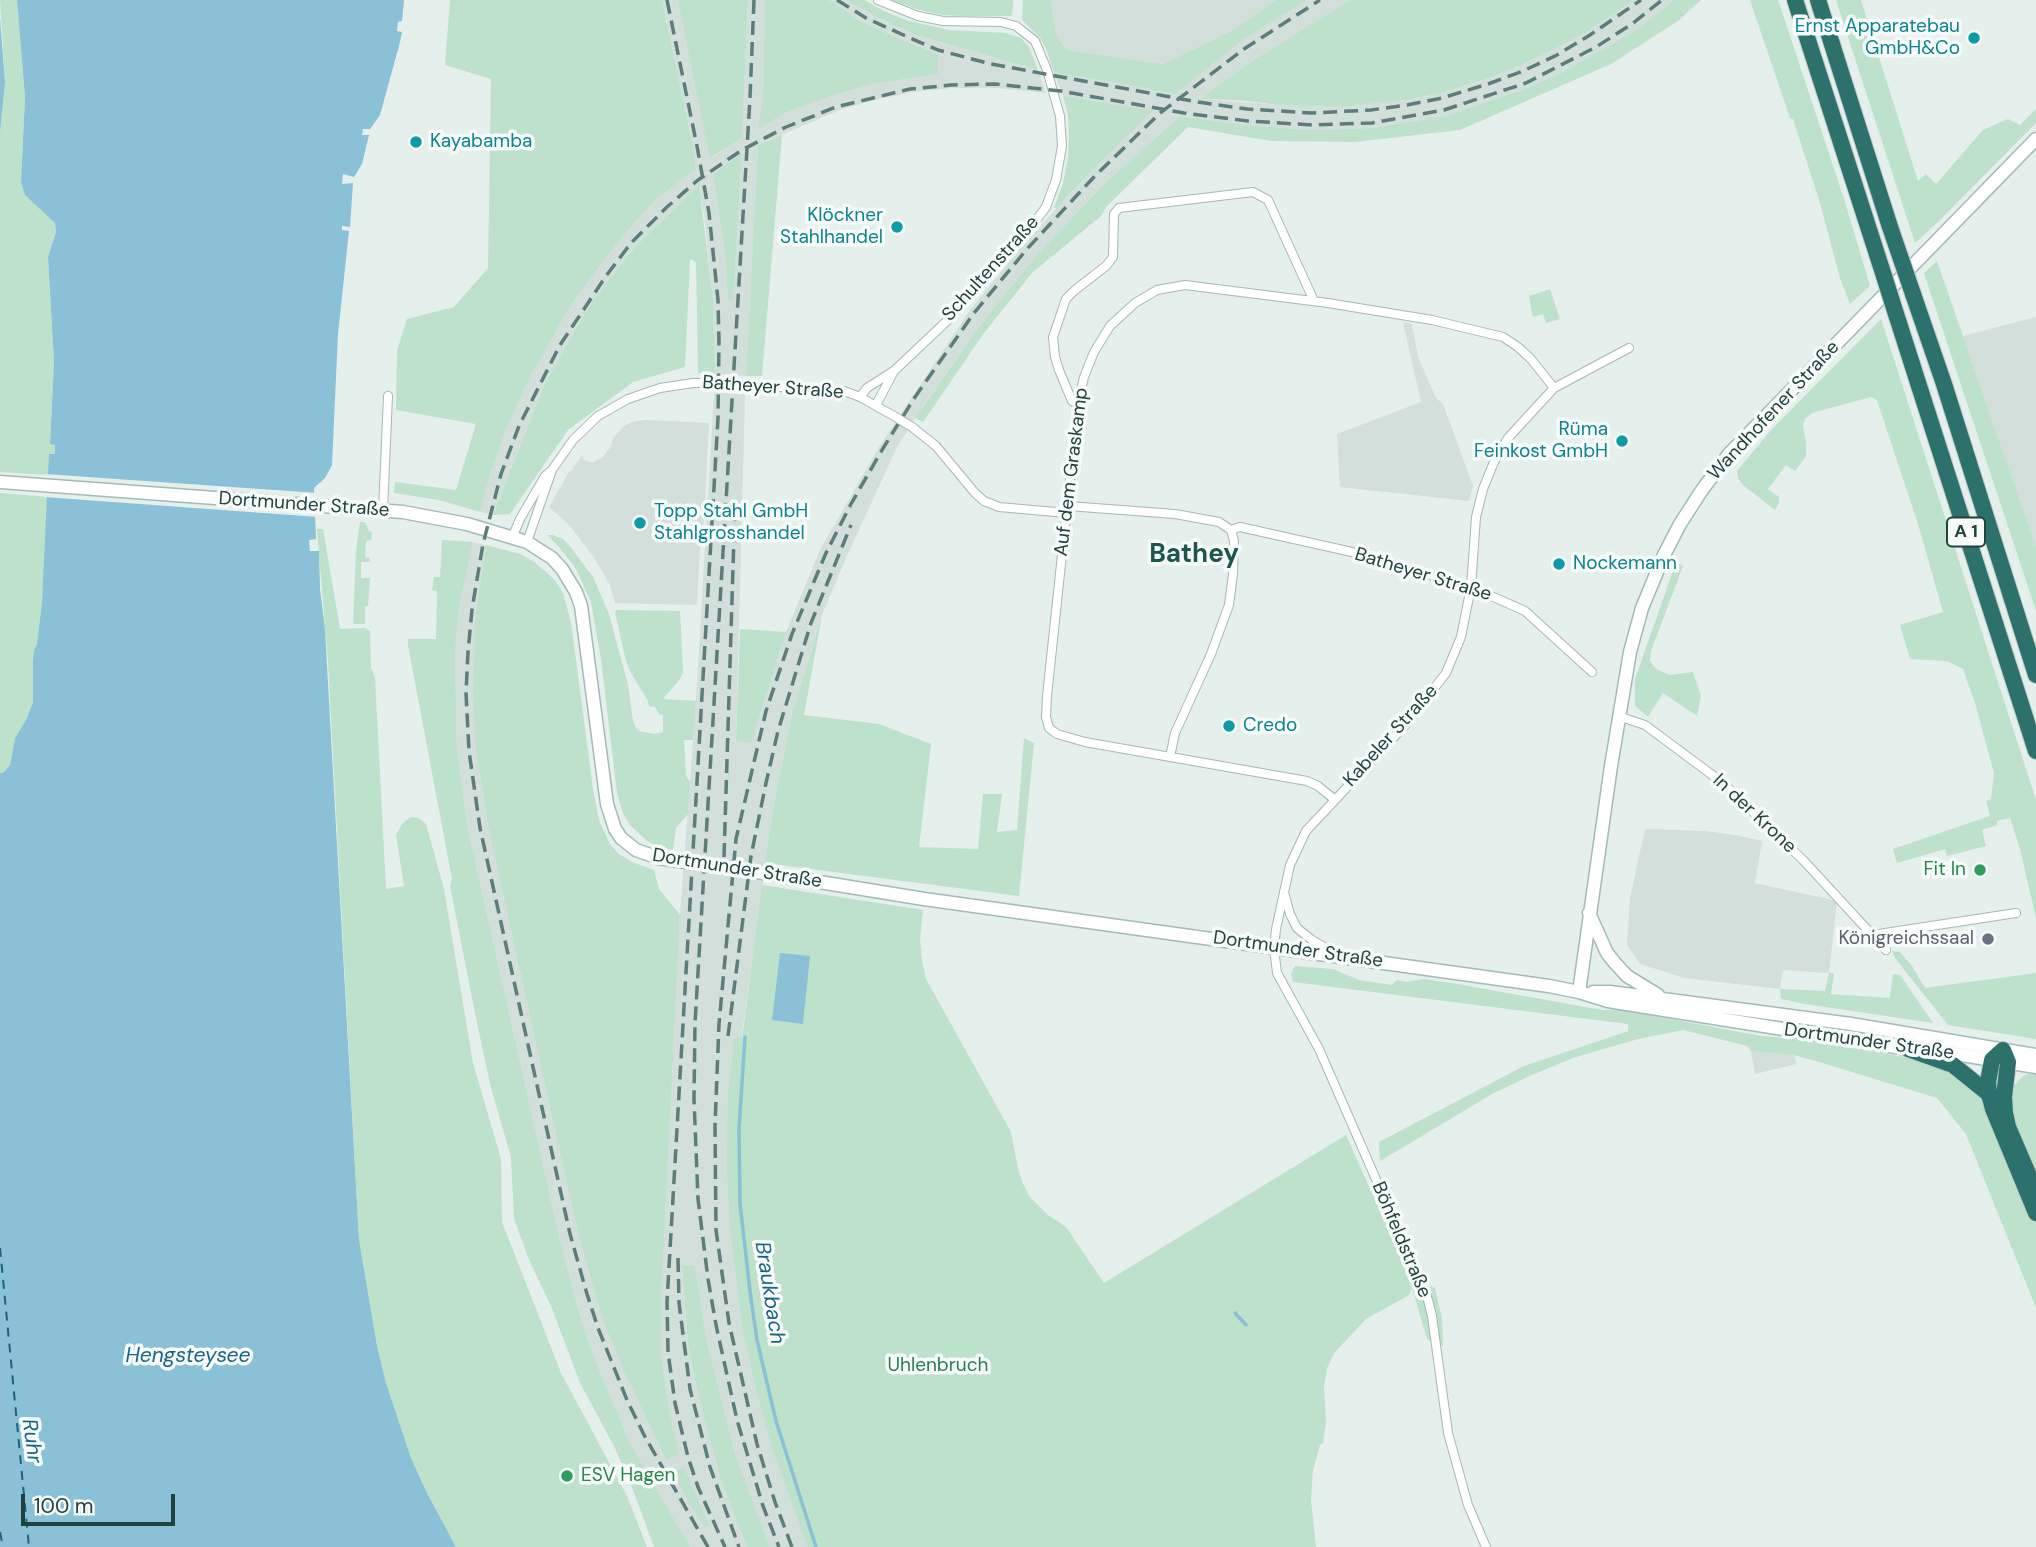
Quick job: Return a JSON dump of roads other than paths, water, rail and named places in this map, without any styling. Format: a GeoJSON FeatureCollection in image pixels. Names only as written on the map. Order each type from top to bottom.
{"type":"FeatureCollection","features":[{"type":"Feature","properties":{"kind":"highway","name":"A 1"},"geometry":{"type":"LineString","coordinates":[[1795,0],[2036,751]]}},
{"type":"Feature","properties":{"kind":"highway","name":"A 1"},"geometry":{"type":"LineString","coordinates":[[1818,0],[2036,675]]}},
{"type":"Feature","properties":{"kind":"highway"},"geometry":{"type":"LineString","coordinates":[[2007,581],[2036,658]]}},
{"type":"Feature","properties":{"kind":"highway"},"geometry":{"type":"LineString","coordinates":[[1908,1049],[1953,1065],[1989,1094]]}},
{"type":"Feature","properties":{"kind":"highway"},"geometry":{"type":"LineString","coordinates":[[2001,1057],[1988,1082],[1989,1094],[2036,1213]]}},
{"type":"Feature","properties":{"kind":"highway"},"geometry":{"type":"LineString","coordinates":[[2001,1057],[2008,1127],[2036,1192]]}},
{"type":"Feature","properties":{"kind":"main road","name":"Wandhofener Straße"},"geometry":{"type":"LineString","coordinates":[[1579,992],[1618,716],[1630,652],[1642,608],[1675,535],[1711,477],[1748,435],[2036,139]]}},
{"type":"Feature","properties":{"kind":"main road","name":"Dortmunder Straße"},"geometry":{"type":"LineString","coordinates":[[0,482],[383,510],[449,519],[527,542],[552,558],[562,569],[581,606],[607,804],[615,829],[621,838],[636,850],[659,858],[924,899],[1549,986],[1608,1002],[1908,1049],[2001,1057],[2036,1055]]}},
{"type":"Feature","properties":{"kind":"main road"},"geometry":{"type":"LineString","coordinates":[[1589,913],[1607,953],[1622,971],[1653,993],[1672,1000]]}},
{"type":"Feature","properties":{"kind":"main road","name":"Dortmunder Straße"},"geometry":{"type":"LineString","coordinates":[[1579,992],[1611,992],[1851,1024],[2036,1067]]}},
{"type":"Feature","properties":{"kind":"street","name":"Schultenstraße"},"geometry":{"type":"LineString","coordinates":[[860,397],[867,388],[895,370],[957,310],[1037,219],[1046,207],[1056,180],[1062,146],[1060,116],[1047,70],[1035,41],[1010,23],[943,21],[905,12],[878,0]]}},
{"type":"Feature","properties":{"kind":"street"},"geometry":{"type":"LineString","coordinates":[[1079,404],[1072,401],[1059,370],[1052,337],[1066,299],[1113,257],[1114,215],[1119,208],[1253,192],[1268,201],[1314,301]]}},
{"type":"Feature","properties":{"kind":"street","name":"Auf dem Graskamp"},"geometry":{"type":"LineString","coordinates":[[1334,799],[1307,781],[1066,737],[1049,728],[1046,718],[1047,696],[1079,404],[1087,366],[1101,339],[1129,308],[1157,290],[1185,285],[1314,301],[1432,320],[1503,337],[1531,359],[1554,387]]}},
{"type":"Feature","properties":{"kind":"street","name":"Kabeler Straße"},"geometry":{"type":"LineString","coordinates":[[1274,948],[1283,889],[1298,844],[1334,799],[1422,706],[1446,673],[1461,637],[1471,587],[1476,517],[1494,462],[1515,429],[1554,387],[1629,348]]}},
{"type":"Feature","properties":{"kind":"street","name":"Schultenstraße"},"geometry":{"type":"LineString","coordinates":[[876,405],[895,370]]}},
{"type":"Feature","properties":{"kind":"street","name":"Batheyer Straße"},"geometry":{"type":"LineString","coordinates":[[513,536],[545,477],[573,440],[584,428],[628,399],[660,388],[693,383],[844,391],[876,405],[912,427],[936,446],[975,493],[984,501],[999,507],[1175,514],[1219,522],[1231,530],[1240,527],[1352,552],[1471,587],[1525,611],[1592,672]]}},
{"type":"Feature","properties":{"kind":"street"},"geometry":{"type":"LineString","coordinates":[[383,510],[388,396]]}},
{"type":"Feature","properties":{"kind":"street","name":"Batheyer Straße"},"geometry":{"type":"LineString","coordinates":[[527,542],[552,470]]}},
{"type":"Feature","properties":{"kind":"street"},"geometry":{"type":"LineString","coordinates":[[1170,757],[1175,733],[1211,654],[1229,605],[1234,541],[1231,530]]}},
{"type":"Feature","properties":{"kind":"street","name":"In der Krone"},"geometry":{"type":"LineString","coordinates":[[1618,716],[1645,725],[1723,783],[1804,861],[1886,950]]}},
{"type":"Feature","properties":{"kind":"street"},"geometry":{"type":"LineString","coordinates":[[1283,889],[1297,928],[1338,956]]}},
{"type":"Feature","properties":{"kind":"street"},"geometry":{"type":"LineString","coordinates":[[1872,935],[2016,913]]}},
{"type":"Feature","properties":{"kind":"street","name":"Böhfeldstraße"},"geometry":{"type":"LineString","coordinates":[[1274,948],[1277,972],[1319,1049],[1425,1293],[1432,1316],[1448,1433],[1468,1505],[1486,1547]]}},
{"type":"Feature","properties":{"kind":"water","name":"Hengsteysee"},"geometry":{"type":"Polygon","coordinates":[[[17,0],[404,0],[402,21],[398,22],[397,31],[402,32],[400,42],[380,115],[370,129],[363,129],[362,135],[369,135],[362,164],[354,177],[343,174],[342,184],[353,183],[350,227],[342,226],[342,230],[349,231],[338,334],[332,465],[325,478],[314,488],[316,539],[309,540],[310,551],[319,551],[325,629],[359,1240],[386,1383],[411,1458],[456,1547],[0,1547],[0,773],[10,765],[15,738],[33,702],[33,660],[42,602],[49,454],[55,454],[55,445],[50,444],[54,362],[48,257],[56,232],[55,223],[25,195],[21,182],[25,97],[17,0]]]}},
{"type":"Feature","properties":{"kind":"water"},"geometry":{"type":"Polygon","coordinates":[[[0,18],[5,82],[0,133],[0,18]]]}},
{"type":"Feature","properties":{"kind":"water"},"geometry":{"type":"Polygon","coordinates":[[[780,953],[810,956],[803,1024],[772,1020],[780,953]]]}},
{"type":"Feature","properties":{"kind":"waterway","name":"Braukbach"},"geometry":{"type":"LineString","coordinates":[[745,1037],[739,1129],[740,1204],[751,1299],[757,1340],[776,1421],[816,1547]]}},
{"type":"Feature","properties":{"kind":"waterway"},"geometry":{"type":"LineString","coordinates":[[1235,1313],[1246,1325]]}},
{"type":"Feature","properties":{"kind":"railway"},"geometry":{"type":"LineString","coordinates":[[667,0],[709,213],[718,300],[719,342],[718,418],[667,1302],[668,1352],[675,1403],[688,1457],[698,1487],[725,1547]]}},
{"type":"Feature","properties":{"kind":"railway"},"geometry":{"type":"LineString","coordinates":[[754,0],[695,1023],[694,1099],[698,1199],[716,1325],[737,1420],[763,1506],[779,1547]]}},
{"type":"Feature","properties":{"kind":"railway"},"geometry":{"type":"LineString","coordinates":[[837,0],[866,18],[938,50],[991,64],[1198,102],[1247,109],[1312,113],[1407,105],[1488,84],[1557,55],[1641,0]]}},
{"type":"Feature","properties":{"kind":"railway"},"geometry":{"type":"LineString","coordinates":[[792,1547],[757,1444],[729,1323],[716,1230],[715,1126],[719,1024],[736,839],[766,711],[792,634],[826,553],[882,450],[915,397],[974,313],[1027,249],[1094,177],[1159,114],[1244,49],[1320,0]]}},
{"type":"Feature","properties":{"kind":"railway"},"geometry":{"type":"LineString","coordinates":[[708,1547],[627,1400],[587,1294],[570,1234],[480,828],[469,751],[466,693],[468,652],[483,544],[501,474],[519,426],[560,345],[631,243],[698,180],[742,150],[786,127],[836,107],[910,89],[995,84],[1061,91],[1184,113],[1248,121],[1312,125],[1372,123],[1444,110],[1526,83],[1596,47],[1632,24],[1662,0]]}},
{"type":"Feature","properties":{"kind":"railway"},"geometry":{"type":"LineString","coordinates":[[724,857],[735,503]]}},
{"type":"Feature","properties":{"kind":"railway"},"geometry":{"type":"LineString","coordinates":[[728,1036],[751,856],[778,731],[811,623],[851,525]]}},
{"type":"Feature","properties":{"kind":"railway"},"geometry":{"type":"LineString","coordinates":[[678,1258],[679,1303],[690,1389],[710,1467],[739,1547]]}},
{"type":"Feature","properties":{"kind":"place","name":"Ernst Apparatebau GmbH&Co"},"geometry":{"type":"Point","coordinates":[1974,38]}},
{"type":"Feature","properties":{"kind":"place","name":"Kayabamba"},"geometry":{"type":"Point","coordinates":[416,142]}},
{"type":"Feature","properties":{"kind":"place","name":"Klöckner Stahlhandel"},"geometry":{"type":"Point","coordinates":[897,227]}},
{"type":"Feature","properties":{"kind":"place","name":"Rüma Feinkost GmbH"},"geometry":{"type":"Point","coordinates":[1622,441]}},
{"type":"Feature","properties":{"kind":"place","name":"Topp Stahl GmbH Stahlgrosshandel"},"geometry":{"type":"Point","coordinates":[640,523]}},
{"type":"Feature","properties":{"kind":"place","name":"Nockemann"},"geometry":{"type":"Point","coordinates":[1559,564]}},
{"type":"Feature","properties":{"kind":"place","name":"Credo"},"geometry":{"type":"Point","coordinates":[1229,726]}},
{"type":"Feature","properties":{"kind":"place","name":"Fit In"},"geometry":{"type":"Point","coordinates":[1980,870]}},
{"type":"Feature","properties":{"kind":"place","name":"Königreichssaal"},"geometry":{"type":"Point","coordinates":[1988,939]}},
{"type":"Feature","properties":{"kind":"place","name":"ESV Hagen"},"geometry":{"type":"Point","coordinates":[567,1476]}},
{"type":"Feature","properties":{"kind":"district","name":"Bathey"},"geometry":{"type":"Point","coordinates":[1194,555]}},
{"type":"Feature","properties":{"kind":"park label","name":"Uhlenbruch"},"geometry":{"type":"Point","coordinates":[938,1366]}},
{"type":"Feature","properties":{"kind":"water label","name":"Ruhr"},"geometry":{"type":"Point","coordinates":[31,1441]}}]}
